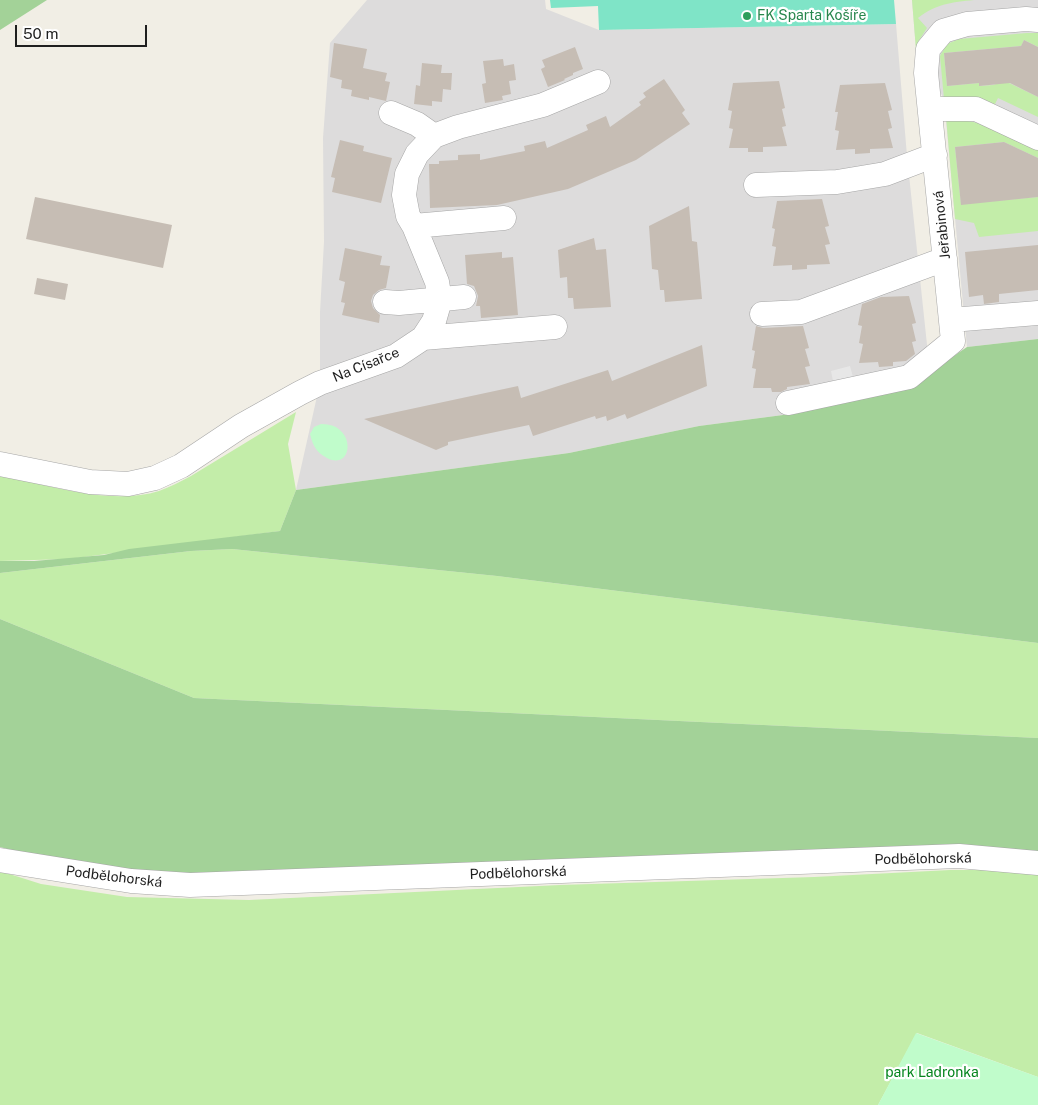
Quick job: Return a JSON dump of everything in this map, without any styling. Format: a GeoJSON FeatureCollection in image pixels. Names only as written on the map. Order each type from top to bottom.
{"type":"FeatureCollection","features":[{"type":"Feature","properties":{"kind":"street","name":"Jeřabinová"},"geometry":{"type":"LineString","coordinates":[[788,403],[909,377],[953,341],[926,72],[928,49],[942,31],[967,24],[1026,19],[1038,20]]}},
{"type":"Feature","properties":{"kind":"street"},"geometry":{"type":"LineString","coordinates":[[440,300],[437,282],[408,216],[404,196],[407,174],[418,154],[434,136],[458,127],[542,105],[598,82]]}},
{"type":"Feature","properties":{"kind":"street"},"geometry":{"type":"LineString","coordinates":[[930,110],[976,109],[1038,138]]}},
{"type":"Feature","properties":{"kind":"street"},"geometry":{"type":"LineString","coordinates":[[391,113],[417,124],[434,136]]}},
{"type":"Feature","properties":{"kind":"street"},"geometry":{"type":"LineString","coordinates":[[756,184],[838,182],[885,174],[935,155]]}},
{"type":"Feature","properties":{"kind":"street"},"geometry":{"type":"LineString","coordinates":[[414,226],[504,218]]}},
{"type":"Feature","properties":{"kind":"street"},"geometry":{"type":"LineString","coordinates":[[762,314],[801,312],[945,259]]}},
{"type":"Feature","properties":{"kind":"street"},"geometry":{"type":"LineString","coordinates":[[385,302],[399,303],[464,297]]}},
{"type":"Feature","properties":{"kind":"street","name":"Na Císařce"},"geometry":{"type":"LineString","coordinates":[[0,464],[90,482],[128,484],[155,478],[181,466],[241,426],[300,393],[320,383],[396,356],[423,338],[434,321],[440,300]]}},
{"type":"Feature","properties":{"kind":"street"},"geometry":{"type":"LineString","coordinates":[[951,320],[1038,313]]}},
{"type":"Feature","properties":{"kind":"street"},"geometry":{"type":"LineString","coordinates":[[423,338],[555,327]]}},
{"type":"Feature","properties":{"kind":"street","name":"Podbělohorská"},"geometry":{"type":"LineString","coordinates":[[0,860],[131,881],[190,885],[959,856],[1038,863]]}},
{"type":"Feature","properties":{"kind":"shaded area"},"geometry":{"type":"Polygon","coordinates":[[[367,0],[545,0],[546,9],[599,30],[896,24],[907,156],[930,373],[913,384],[783,415],[699,426],[569,453],[296,490],[320,383],[320,312],[324,242],[323,138],[330,43],[367,0]]]}},
{"type":"Feature","properties":{"kind":"shaded area"},"geometry":{"type":"Polygon","coordinates":[[[912,0],[1038,0],[1038,339],[967,347],[944,99],[916,50],[912,0]]]}},
{"type":"Feature","properties":{"kind":"shaded area"},"geometry":{"type":"Polygon","coordinates":[[[850,366],[854,381],[834,386],[831,371],[850,366]]]}},
{"type":"Feature","properties":{"kind":"green space"},"geometry":{"type":"Polygon","coordinates":[[[0,0],[47,0],[0,30],[0,0]]]}},
{"type":"Feature","properties":{"kind":"green space","name":"FK Sparta Košíře"},"geometry":{"type":"Polygon","coordinates":[[[550,0],[894,0],[896,24],[599,30],[598,6],[551,8],[550,0]]]}},
{"type":"Feature","properties":{"kind":"green space"},"geometry":{"type":"Polygon","coordinates":[[[912,0],[974,0],[944,5],[918,18],[927,28],[918,42],[916,50],[912,0]]]}},
{"type":"Feature","properties":{"kind":"green space"},"geometry":{"type":"Polygon","coordinates":[[[1038,33],[1038,47],[1024,40],[1021,46],[944,53],[947,86],[979,83],[980,86],[993,85],[1005,81],[1038,97],[1038,117],[998,98],[992,110],[944,99],[940,56],[947,44],[959,39],[1038,33]]]}},
{"type":"Feature","properties":{"kind":"green space"},"geometry":{"type":"Polygon","coordinates":[[[946,117],[989,125],[1038,148],[1038,158],[1004,142],[955,147],[961,204],[1038,197],[1038,231],[979,237],[974,223],[955,219],[946,117]]]}},
{"type":"Feature","properties":{"kind":"green space"},"geometry":{"type":"Polygon","coordinates":[[[1038,339],[1038,643],[497,576],[232,549],[191,551],[0,573],[0,561],[34,561],[104,555],[129,549],[280,531],[296,490],[569,453],[699,426],[783,415],[913,384],[967,347],[1038,339]]]}},
{"type":"Feature","properties":{"kind":"green space"},"geometry":{"type":"Polygon","coordinates":[[[296,412],[288,444],[296,490],[280,531],[69,559],[0,561],[0,475],[100,495],[140,495],[159,491],[187,478],[296,412]]]}},
{"type":"Feature","properties":{"kind":"green space"},"geometry":{"type":"Polygon","coordinates":[[[321,424],[333,426],[341,431],[346,438],[348,446],[343,458],[336,461],[327,458],[320,453],[312,442],[310,434],[314,427],[321,424]]]}},
{"type":"Feature","properties":{"kind":"green space"},"geometry":{"type":"Polygon","coordinates":[[[232,549],[497,576],[1038,643],[1038,738],[194,698],[0,619],[0,573],[191,551],[232,549]]]}},
{"type":"Feature","properties":{"kind":"green space"},"geometry":{"type":"Polygon","coordinates":[[[0,619],[194,698],[1038,738],[1038,851],[953,846],[196,876],[101,868],[34,856],[0,847],[0,619]]]}},
{"type":"Feature","properties":{"kind":"green space"},"geometry":{"type":"Polygon","coordinates":[[[950,870],[1002,870],[1038,875],[1038,1077],[917,1033],[878,1105],[0,1105],[0,871],[41,884],[127,897],[249,900],[560,885],[814,877],[950,870]]]}},
{"type":"Feature","properties":{"kind":"green space","name":"park Ladronka"},"geometry":{"type":"Polygon","coordinates":[[[916,1033],[1038,1077],[1038,1105],[878,1105],[916,1033]]]}},
{"type":"Feature","properties":{"kind":"building"},"geometry":{"type":"Polygon","coordinates":[[[1024,40],[1038,47],[1038,97],[1010,83],[979,86],[979,83],[947,86],[944,53],[1021,46],[1024,40]]]}},
{"type":"Feature","properties":{"kind":"building"},"geometry":{"type":"Polygon","coordinates":[[[334,43],[367,49],[363,68],[387,73],[385,81],[390,82],[386,101],[369,97],[369,100],[351,96],[352,90],[341,88],[342,80],[330,77],[334,43]]]}},
{"type":"Feature","properties":{"kind":"building"},"geometry":{"type":"Polygon","coordinates":[[[575,47],[583,69],[573,73],[573,75],[565,80],[548,87],[541,69],[545,67],[542,60],[575,47]]]}},
{"type":"Feature","properties":{"kind":"building"},"geometry":{"type":"Polygon","coordinates":[[[503,59],[504,66],[514,64],[516,80],[509,81],[511,94],[502,96],[503,100],[485,103],[482,84],[486,83],[483,61],[503,59]]]}},
{"type":"Feature","properties":{"kind":"building"},"geometry":{"type":"Polygon","coordinates":[[[422,63],[442,65],[441,73],[452,73],[451,90],[443,89],[442,102],[432,101],[432,106],[414,104],[416,85],[420,86],[422,63]]]}},
{"type":"Feature","properties":{"kind":"building"},"geometry":{"type":"Polygon","coordinates":[[[664,79],[685,110],[682,113],[690,124],[636,160],[568,189],[497,205],[430,208],[429,164],[439,164],[439,161],[458,160],[458,155],[480,154],[480,160],[525,151],[524,146],[545,141],[547,148],[588,130],[586,125],[606,116],[610,127],[641,105],[639,102],[646,97],[643,93],[664,79]]]}},
{"type":"Feature","properties":{"kind":"building"},"geometry":{"type":"Polygon","coordinates":[[[779,81],[785,108],[782,109],[786,126],[782,127],[787,146],[763,147],[763,152],[748,152],[748,148],[729,148],[733,129],[729,128],[732,111],[728,110],[733,83],[779,81]]]}},
{"type":"Feature","properties":{"kind":"building"},"geometry":{"type":"Polygon","coordinates":[[[885,83],[892,110],[888,111],[892,128],[888,129],[893,148],[870,149],[870,153],[855,154],[855,149],[836,150],[839,131],[835,130],[838,112],[835,112],[840,85],[885,83]]]}},
{"type":"Feature","properties":{"kind":"building"},"geometry":{"type":"Polygon","coordinates":[[[340,140],[364,146],[363,151],[392,158],[381,203],[332,192],[335,178],[331,177],[340,140]]]}},
{"type":"Feature","properties":{"kind":"building"},"geometry":{"type":"Polygon","coordinates":[[[1004,142],[1038,158],[1038,197],[961,205],[955,147],[1004,142]]]}},
{"type":"Feature","properties":{"kind":"building"},"geometry":{"type":"Polygon","coordinates":[[[35,197],[172,225],[163,268],[26,239],[35,197]]]}},
{"type":"Feature","properties":{"kind":"building"},"geometry":{"type":"Polygon","coordinates":[[[822,199],[829,226],[825,227],[830,244],[825,245],[830,264],[807,265],[807,269],[792,270],[792,265],[773,266],[776,247],[772,246],[775,229],[772,228],[777,201],[822,199]]]}},
{"type":"Feature","properties":{"kind":"building"},"geometry":{"type":"Polygon","coordinates":[[[689,206],[692,241],[697,242],[702,299],[665,302],[664,290],[660,290],[658,270],[652,269],[649,226],[689,206]]]}},
{"type":"Feature","properties":{"kind":"building"},"geometry":{"type":"Polygon","coordinates":[[[594,238],[596,250],[606,249],[611,307],[574,309],[573,298],[568,298],[567,277],[560,278],[558,250],[594,238]]]}},
{"type":"Feature","properties":{"kind":"building"},"geometry":{"type":"Polygon","coordinates":[[[1038,245],[1038,290],[999,294],[999,302],[984,304],[983,295],[969,297],[965,252],[1038,245]]]}},
{"type":"Feature","properties":{"kind":"building"},"geometry":{"type":"Polygon","coordinates":[[[345,248],[382,256],[380,265],[390,266],[386,288],[379,290],[373,295],[371,301],[373,308],[380,315],[379,323],[342,315],[345,303],[341,302],[345,282],[339,280],[345,248]]]}},
{"type":"Feature","properties":{"kind":"building"},"geometry":{"type":"Polygon","coordinates":[[[502,252],[502,258],[513,257],[518,315],[481,318],[480,306],[476,306],[478,296],[474,286],[467,284],[465,255],[502,252]]]}},
{"type":"Feature","properties":{"kind":"building"},"geometry":{"type":"Polygon","coordinates":[[[37,278],[68,284],[65,300],[34,294],[37,278]]]}},
{"type":"Feature","properties":{"kind":"building"},"geometry":{"type":"Polygon","coordinates":[[[909,296],[916,323],[912,324],[916,341],[912,342],[915,354],[906,361],[893,362],[893,366],[879,367],[878,362],[859,363],[863,344],[859,343],[862,326],[858,325],[862,304],[881,297],[909,296]]]}},
{"type":"Feature","properties":{"kind":"building"},"geometry":{"type":"Polygon","coordinates":[[[756,326],[763,328],[803,326],[809,348],[805,349],[810,366],[805,367],[810,384],[787,387],[787,389],[781,392],[772,392],[771,388],[753,388],[756,369],[752,368],[755,351],[752,350],[756,326]]]}},
{"type":"Feature","properties":{"kind":"building"},"geometry":{"type":"Polygon","coordinates":[[[702,345],[707,386],[627,419],[625,414],[607,421],[606,416],[596,419],[595,416],[533,436],[529,425],[448,442],[448,445],[436,450],[364,419],[518,386],[521,398],[608,370],[612,381],[702,345]]]}},
{"type":"Feature","properties":{"kind":"place","name":"FK Sparta Košíře"},"geometry":{"type":"Point","coordinates":[747,16]}}]}
